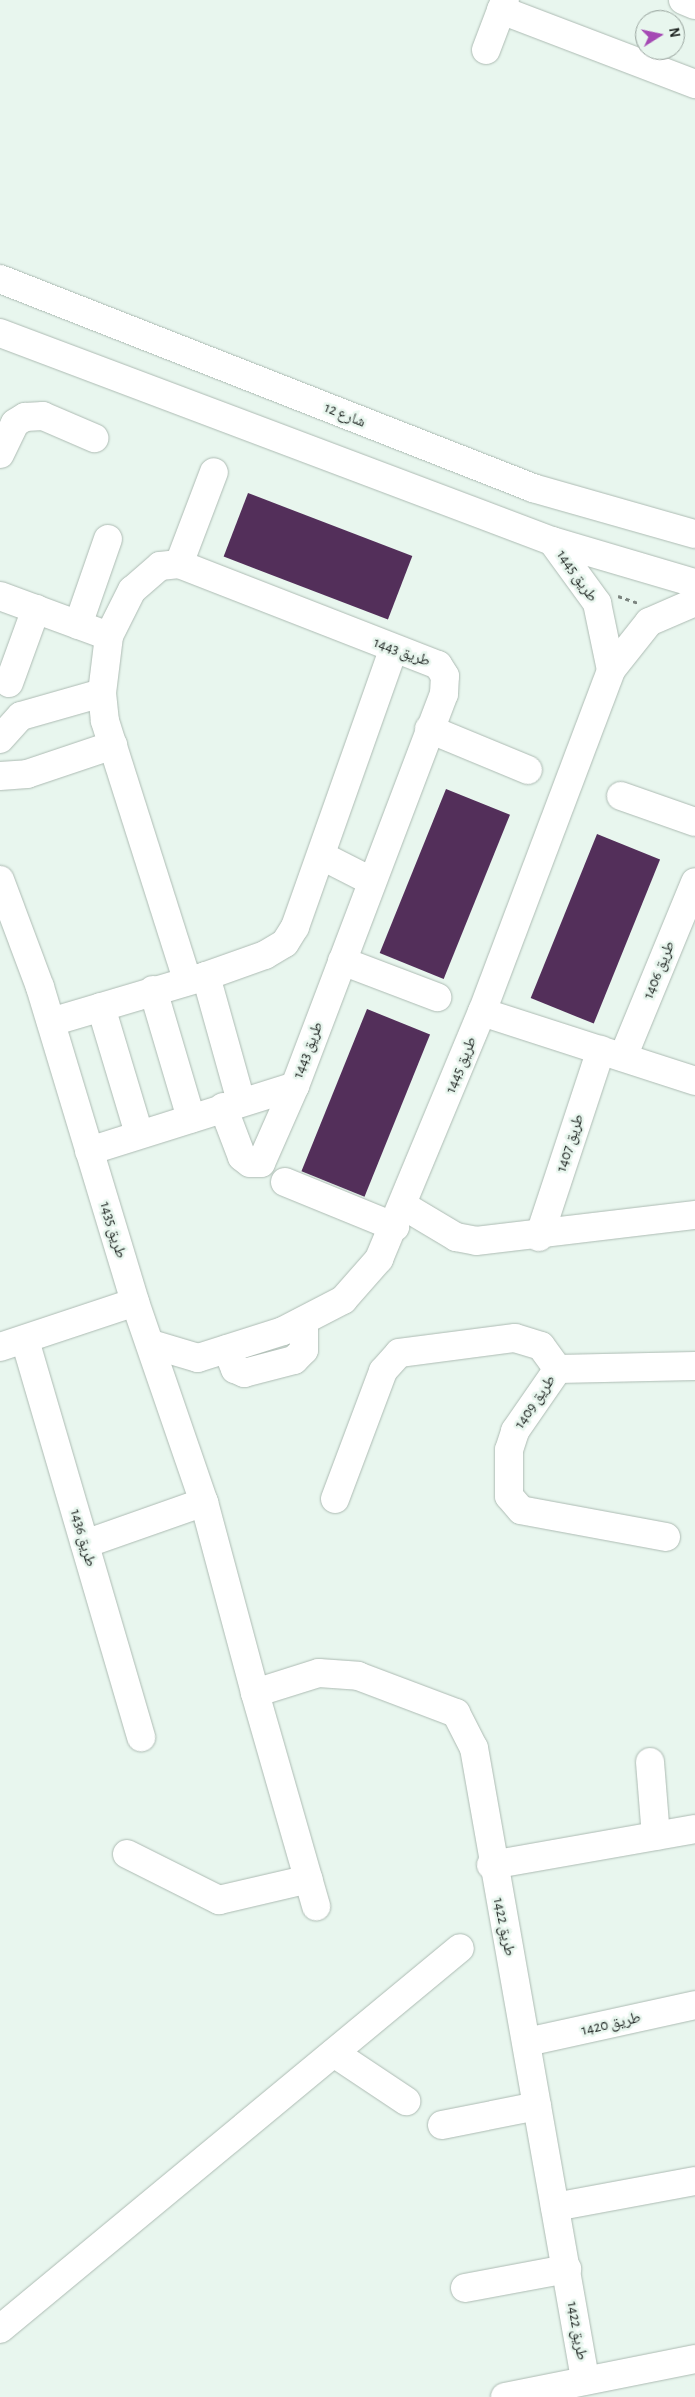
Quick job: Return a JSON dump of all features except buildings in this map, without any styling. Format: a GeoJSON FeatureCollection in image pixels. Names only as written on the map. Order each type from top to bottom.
{"type":"FeatureCollection","features":[{"type":"Feature","properties":{"kind":"street"},"geometry":{"type":"LineString","coordinates":[[683,0],[695,4]]}},
{"type":"Feature","properties":{"kind":"street"},"geometry":{"type":"LineString","coordinates":[[486,50],[503,5],[695,84]]}},
{"type":"Feature","properties":{"kind":"street","name":"شارع 12"},"geometry":{"type":"LineString","coordinates":[[0,279],[533,488],[695,534]]}},
{"type":"Feature","properties":{"kind":"street"},"geometry":{"type":"LineString","coordinates":[[0,333],[552,541],[695,583]]}},
{"type":"Feature","properties":{"kind":"street"},"geometry":{"type":"LineString","coordinates":[[0,454],[15,423],[25,417],[43,416],[94,438]]}},
{"type":"Feature","properties":{"kind":"street"},"geometry":{"type":"LineString","coordinates":[[214,472],[179,564],[160,566],[147,573],[132,590],[109,636],[102,693],[112,745],[197,978],[232,1104],[242,1157],[250,1164],[261,1163],[294,1086]]}},
{"type":"Feature","properties":{"kind":"street"},"geometry":{"type":"LineString","coordinates":[[78,625],[108,539]]}},
{"type":"Feature","properties":{"kind":"street","name":"طريق 1445"},"geometry":{"type":"LineString","coordinates":[[552,541],[588,586],[604,621],[611,670]]}},
{"type":"Feature","properties":{"kind":"street","name":"طريق 1443"},"geometry":{"type":"LineString","coordinates":[[88,1151],[294,1086],[429,729],[444,694],[445,676],[438,665],[393,650],[179,564]]}},
{"type":"Feature","properties":{"kind":"street"},"geometry":{"type":"LineString","coordinates":[[0,596],[109,636]]}},
{"type":"Feature","properties":{"kind":"street","name":"طريق 1445"},"geometry":{"type":"LineString","coordinates":[[198,1358],[304,1321],[343,1300],[379,1260],[399,1217],[482,1012],[611,670],[634,636],[665,612],[695,602]]}},
{"type":"Feature","properties":{"kind":"street"},"geometry":{"type":"LineString","coordinates":[[9,683],[36,609]]}},
{"type":"Feature","properties":{"kind":"street"},"geometry":{"type":"LineString","coordinates":[[51,1022],[197,978],[285,944],[322,856],[393,650]]}},
{"type":"Feature","properties":{"kind":"street"},"geometry":{"type":"LineString","coordinates":[[0,739],[20,716],[102,693]]}},
{"type":"Feature","properties":{"kind":"street"},"geometry":{"type":"LineString","coordinates":[[429,729],[528,770]]}},
{"type":"Feature","properties":{"kind":"street"},"geometry":{"type":"LineString","coordinates":[[0,776],[27,774],[112,745]]}},
{"type":"Feature","properties":{"kind":"street"},"geometry":{"type":"LineString","coordinates":[[620,796],[695,822]]}},
{"type":"Feature","properties":{"kind":"street"},"geometry":{"type":"LineString","coordinates":[[322,856],[371,881]]}},
{"type":"Feature","properties":{"kind":"street","name":"طريق 1435"},"geometry":{"type":"LineString","coordinates":[[0,880],[9,938],[51,1022],[88,1151],[135,1302],[169,1393],[204,1502],[222,1581],[316,1906]]}},
{"type":"Feature","properties":{"kind":"street","name":"طريق 1406"},"geometry":{"type":"LineString","coordinates":[[612,1053],[695,882]]}},
{"type":"Feature","properties":{"kind":"street"},"geometry":{"type":"LineString","coordinates":[[342,961],[436,998]]}},
{"type":"Feature","properties":{"kind":"street"},"geometry":{"type":"LineString","coordinates":[[153,990],[191,1118]]}},
{"type":"Feature","properties":{"kind":"street"},"geometry":{"type":"LineString","coordinates":[[101,1007],[139,1134]]}},
{"type":"Feature","properties":{"kind":"street"},"geometry":{"type":"LineString","coordinates":[[482,1012],[695,1081]]}},
{"type":"Feature","properties":{"kind":"street","name":"طريق 1407"},"geometry":{"type":"LineString","coordinates":[[539,1237],[612,1053]]}},
{"type":"Feature","properties":{"kind":"street"},"geometry":{"type":"LineString","coordinates":[[285,1182],[399,1217],[456,1237],[497,1241],[539,1237],[695,1215]]}},
{"type":"Feature","properties":{"kind":"street","name":"طريق 1436"},"geometry":{"type":"LineString","coordinates":[[135,1302],[12,1344],[85,1544],[141,1737]]}},
{"type":"Feature","properties":{"kind":"street"},"geometry":{"type":"LineString","coordinates":[[335,1500],[383,1371],[399,1353],[514,1338],[541,1346],[558,1369]]}},
{"type":"Feature","properties":{"kind":"street"},"geometry":{"type":"LineString","coordinates":[[151,1344],[198,1358],[169,1393]]}},
{"type":"Feature","properties":{"kind":"street","name":"طريق 1409"},"geometry":{"type":"LineString","coordinates":[[666,1537],[521,1510],[509,1496],[507,1470],[515,1431],[558,1369],[695,1366]]}},
{"type":"Feature","properties":{"kind":"street"},"geometry":{"type":"LineString","coordinates":[[85,1544],[204,1502]]}},
{"type":"Feature","properties":{"kind":"street","name":"طريق 1422"},"geometry":{"type":"LineString","coordinates":[[255,1693],[318,1673],[358,1676],[456,1713],[474,1748],[491,1866],[527,2042],[585,2379]]}},
{"type":"Feature","properties":{"kind":"street"},"geometry":{"type":"LineString","coordinates":[[650,1762],[656,1836]]}},
{"type":"Feature","properties":{"kind":"street"},"geometry":{"type":"LineString","coordinates":[[491,1866],[695,1829]]}},
{"type":"Feature","properties":{"kind":"street"},"geometry":{"type":"LineString","coordinates":[[127,1854],[219,1900],[309,1879]]}},
{"type":"Feature","properties":{"kind":"street"},"geometry":{"type":"LineString","coordinates":[[0,2329],[460,1948]]}},
{"type":"Feature","properties":{"kind":"street","name":"طريق 1420"},"geometry":{"type":"LineString","coordinates":[[527,2042],[695,2005]]}},
{"type":"Feature","properties":{"kind":"street"},"geometry":{"type":"LineString","coordinates":[[334,2053],[406,2101]]}},
{"type":"Feature","properties":{"kind":"street"},"geometry":{"type":"LineString","coordinates":[[442,2125],[537,2106]]}},
{"type":"Feature","properties":{"kind":"street"},"geometry":{"type":"LineString","coordinates":[[555,2207],[695,2180]]}},
{"type":"Feature","properties":{"kind":"street"},"geometry":{"type":"LineString","coordinates":[[465,2288],[567,2269]]}},
{"type":"Feature","properties":{"kind":"street","name":"طريق 1422"},"geometry":{"type":"LineString","coordinates":[[505,2397],[585,2379],[695,2359]]}},
{"type":"Feature","properties":{"kind":"path"},"geometry":{"type":"LineString","coordinates":[[588,586],[665,612]]}}]}
